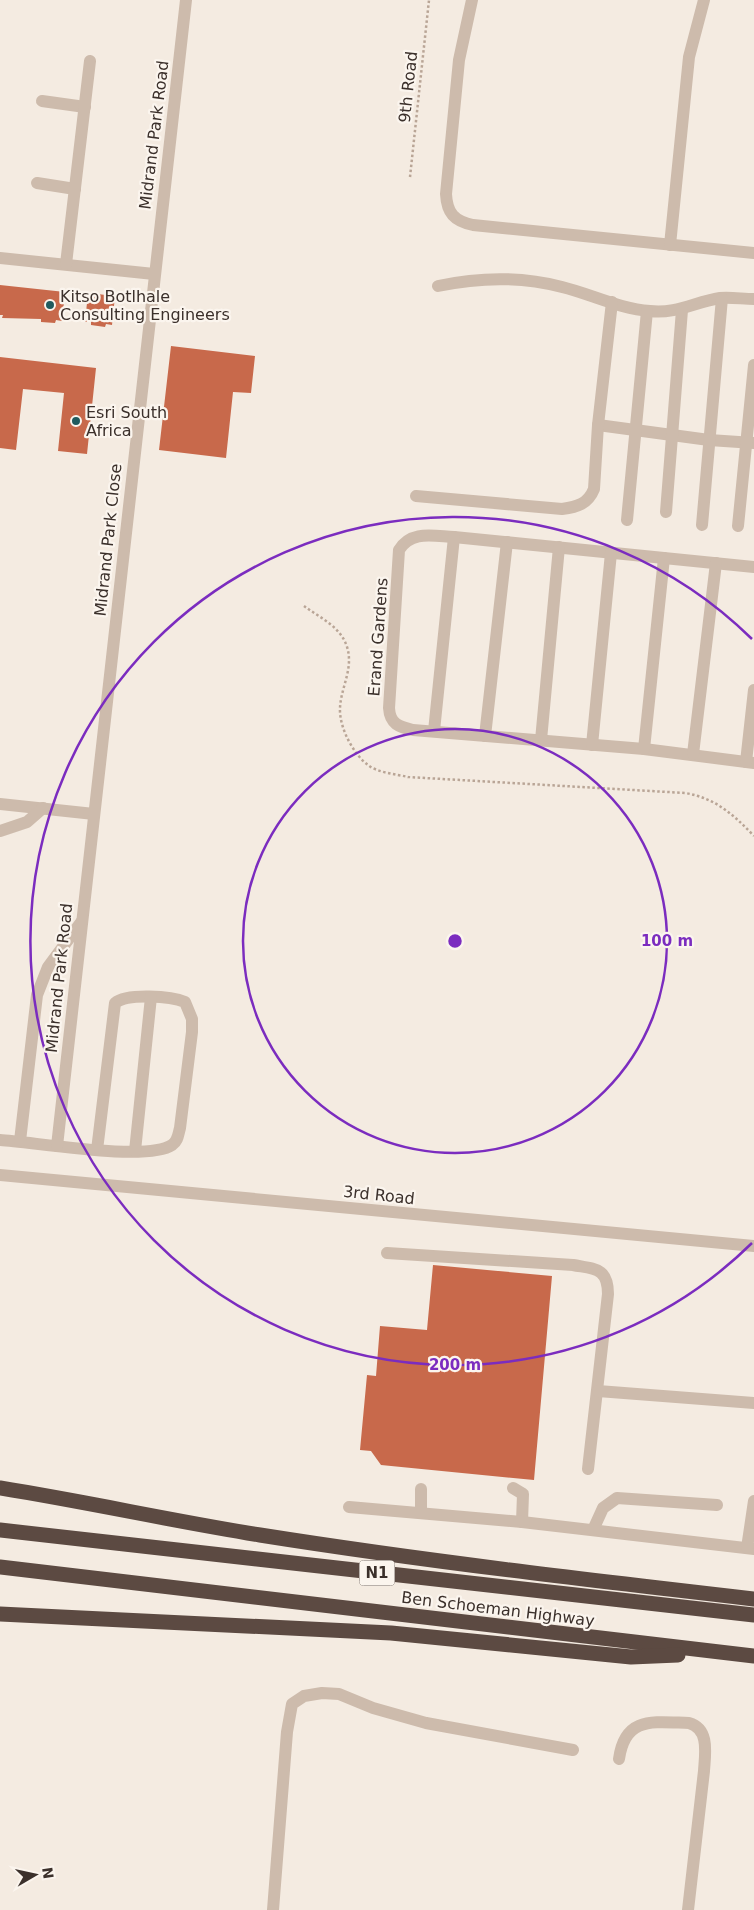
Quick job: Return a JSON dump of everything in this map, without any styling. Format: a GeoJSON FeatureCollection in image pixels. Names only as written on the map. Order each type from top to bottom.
{"type":"FeatureCollection","features":[{"type":"Feature","properties":{"kind":"highway"},"geometry":{"type":"LineString","coordinates":[[0,1488],[142,1515],[318,1544],[443,1562],[754,1599]]}},
{"type":"Feature","properties":{"kind":"highway","name":"Ben Schoeman Highway"},"geometry":{"type":"LineString","coordinates":[[0,1530],[754,1615]]}},
{"type":"Feature","properties":{"kind":"highway","name":"Ben Schoeman Highway"},"geometry":{"type":"LineString","coordinates":[[0,1567],[754,1656]]}},
{"type":"Feature","properties":{"kind":"highway"},"geometry":{"type":"LineString","coordinates":[[0,1614],[391,1633],[632,1656],[714,1652]]}},
{"type":"Feature","properties":{"kind":"street","name":"Midrand Park Road"},"geometry":{"type":"LineString","coordinates":[[154,274],[186,0]]}},
{"type":"Feature","properties":{"kind":"street"},"geometry":{"type":"LineString","coordinates":[[472,0],[459,60],[446,194],[447,204],[453,217],[462,223],[473,225],[754,253]]}},
{"type":"Feature","properties":{"kind":"street"},"geometry":{"type":"LineString","coordinates":[[670,245],[689,57],[704,0]]}},
{"type":"Feature","properties":{"kind":"street"},"geometry":{"type":"LineString","coordinates":[[66,264],[90,62]]}},
{"type":"Feature","properties":{"kind":"street"},"geometry":{"type":"LineString","coordinates":[[42,101],[85,107]]}},
{"type":"Feature","properties":{"kind":"street"},"geometry":{"type":"LineString","coordinates":[[37,183],[75,188]]}},
{"type":"Feature","properties":{"kind":"street"},"geometry":{"type":"LineString","coordinates":[[0,258],[154,274]]}},
{"type":"Feature","properties":{"kind":"street","name":"Midrand Park Close"},"geometry":{"type":"LineString","coordinates":[[94,814],[154,274]]}},
{"type":"Feature","properties":{"kind":"street"},"geometry":{"type":"LineString","coordinates":[[438,286],[486,278],[517,279],[562,287],[647,311],[667,312],[682,310],[698,303],[722,298],[754,300]]}},
{"type":"Feature","properties":{"kind":"street"},"geometry":{"type":"LineString","coordinates":[[702,525],[722,298]]}},
{"type":"Feature","properties":{"kind":"street"},"geometry":{"type":"LineString","coordinates":[[416,496],[562,509],[584,504],[591,498],[594,489],[598,425],[612,302]]}},
{"type":"Feature","properties":{"kind":"street"},"geometry":{"type":"LineString","coordinates":[[666,512],[682,310]]}},
{"type":"Feature","properties":{"kind":"street"},"geometry":{"type":"LineString","coordinates":[[627,520],[647,311]]}},
{"type":"Feature","properties":{"kind":"street"},"geometry":{"type":"LineString","coordinates":[[738,526],[750,443],[754,365]]}},
{"type":"Feature","properties":{"kind":"street"},"geometry":{"type":"LineString","coordinates":[[598,425],[709,440],[750,443]]}},
{"type":"Feature","properties":{"kind":"street","name":"Erand Gardens"},"geometry":{"type":"LineString","coordinates":[[750,762],[644,749],[434,731],[396,725],[390,714],[399,550],[404,543],[416,536],[454,537],[754,567]]}},
{"type":"Feature","properties":{"kind":"street"},"geometry":{"type":"LineString","coordinates":[[434,731],[454,537]]}},
{"type":"Feature","properties":{"kind":"street"},"geometry":{"type":"LineString","coordinates":[[486,736],[507,542]]}},
{"type":"Feature","properties":{"kind":"street"},"geometry":{"type":"LineString","coordinates":[[541,740],[559,547]]}},
{"type":"Feature","properties":{"kind":"street"},"geometry":{"type":"LineString","coordinates":[[592,744],[611,553]]}},
{"type":"Feature","properties":{"kind":"street"},"geometry":{"type":"LineString","coordinates":[[644,749],[664,558]]}},
{"type":"Feature","properties":{"kind":"street"},"geometry":{"type":"LineString","coordinates":[[693,754],[716,563]]}},
{"type":"Feature","properties":{"kind":"street"},"geometry":{"type":"LineString","coordinates":[[750,762],[754,690]]}},
{"type":"Feature","properties":{"kind":"street"},"geometry":{"type":"LineString","coordinates":[[0,804],[94,814]]}},
{"type":"Feature","properties":{"kind":"street"},"geometry":{"type":"LineString","coordinates":[[0,831],[27,822],[43,808]]}},
{"type":"Feature","properties":{"kind":"street","name":"Midrand Park Road"},"geometry":{"type":"LineString","coordinates":[[57,1146],[94,814]]}},
{"type":"Feature","properties":{"kind":"street"},"geometry":{"type":"LineString","coordinates":[[20,1141],[37,995],[48,967],[82,921]]}},
{"type":"Feature","properties":{"kind":"street"},"geometry":{"type":"LineString","coordinates":[[0,1140],[97,1150],[136,1151],[166,1148],[176,1142],[180,1128],[192,1032],[192,1020],[185,1002],[177,998],[126,997],[117,1000],[113,1006],[97,1150]]}},
{"type":"Feature","properties":{"kind":"street"},"geometry":{"type":"LineString","coordinates":[[136,1151],[151,997]]}},
{"type":"Feature","properties":{"kind":"street","name":"3rd Road"},"geometry":{"type":"LineString","coordinates":[[0,1175],[754,1246]]}},
{"type":"Feature","properties":{"kind":"street"},"geometry":{"type":"LineString","coordinates":[[387,1253],[572,1265],[598,1270],[607,1278],[608,1294],[588,1469]]}},
{"type":"Feature","properties":{"kind":"street"},"geometry":{"type":"LineString","coordinates":[[598,1392],[754,1403]]}},
{"type":"Feature","properties":{"kind":"street"},"geometry":{"type":"LineString","coordinates":[[513,1488],[523,1494],[522,1522]]}},
{"type":"Feature","properties":{"kind":"street"},"geometry":{"type":"LineString","coordinates":[[421,1489],[421,1513]]}},
{"type":"Feature","properties":{"kind":"street"},"geometry":{"type":"LineString","coordinates":[[593,1530],[603,1508],[617,1498],[717,1505]]}},
{"type":"Feature","properties":{"kind":"street"},"geometry":{"type":"LineString","coordinates":[[349,1507],[522,1522],[750,1549],[754,1501]]}},
{"type":"Feature","properties":{"kind":"street"},"geometry":{"type":"LineString","coordinates":[[273,1910],[287,1732],[292,1704],[298,1699],[322,1693],[340,1694],[373,1708],[426,1723],[573,1750]]}},
{"type":"Feature","properties":{"kind":"street"},"geometry":{"type":"LineString","coordinates":[[618,1759],[621,1743],[626,1734],[641,1725],[689,1723],[697,1725],[701,1730],[705,1749],[704,1771],[688,1910]]}},
{"type":"Feature","properties":{"kind":"path","name":"9th Road"},"geometry":{"type":"LineString","coordinates":[[410,177],[429,0]]}},
{"type":"Feature","properties":{"kind":"path"},"geometry":{"type":"LineString","coordinates":[[304,606],[339,632],[346,644],[349,658],[348,674],[340,709],[344,730],[357,753],[369,766],[408,777],[685,793],[703,796],[722,806],[754,836]]}},
{"type":"Feature","properties":{"kind":"building"},"geometry":{"type":"Polygon","coordinates":[[[0,285],[65,292],[62,321],[56,320],[55,323],[41,322],[41,319],[2,318],[3,315],[0,315],[0,285]]]}},
{"type":"Feature","properties":{"kind":"building"},"geometry":{"type":"Polygon","coordinates":[[[88,293],[115,296],[112,325],[106,324],[105,327],[85,322],[88,293]]]}},
{"type":"Feature","properties":{"kind":"building"},"geometry":{"type":"Polygon","coordinates":[[[171,346],[255,356],[251,393],[233,392],[226,458],[159,450],[171,346]]]}},
{"type":"Feature","properties":{"kind":"building","name":"Esri South Africa"},"geometry":{"type":"Polygon","coordinates":[[[0,357],[96,368],[87,454],[58,451],[64,393],[23,389],[16,450],[0,448],[0,357]]]}},
{"type":"Feature","properties":{"kind":"building"},"geometry":{"type":"Polygon","coordinates":[[[433,1265],[552,1276],[534,1480],[381,1465],[371,1451],[360,1450],[367,1375],[376,1376],[380,1326],[427,1330],[433,1265]]]}},
{"type":"Feature","properties":{"kind":"place","name":"Kitso Botlhale Consulting Engineers"},"geometry":{"type":"Point","coordinates":[50,305]}},
{"type":"Feature","properties":{"kind":"place","name":"Esri South Africa"},"geometry":{"type":"Point","coordinates":[76,421]}}]}
